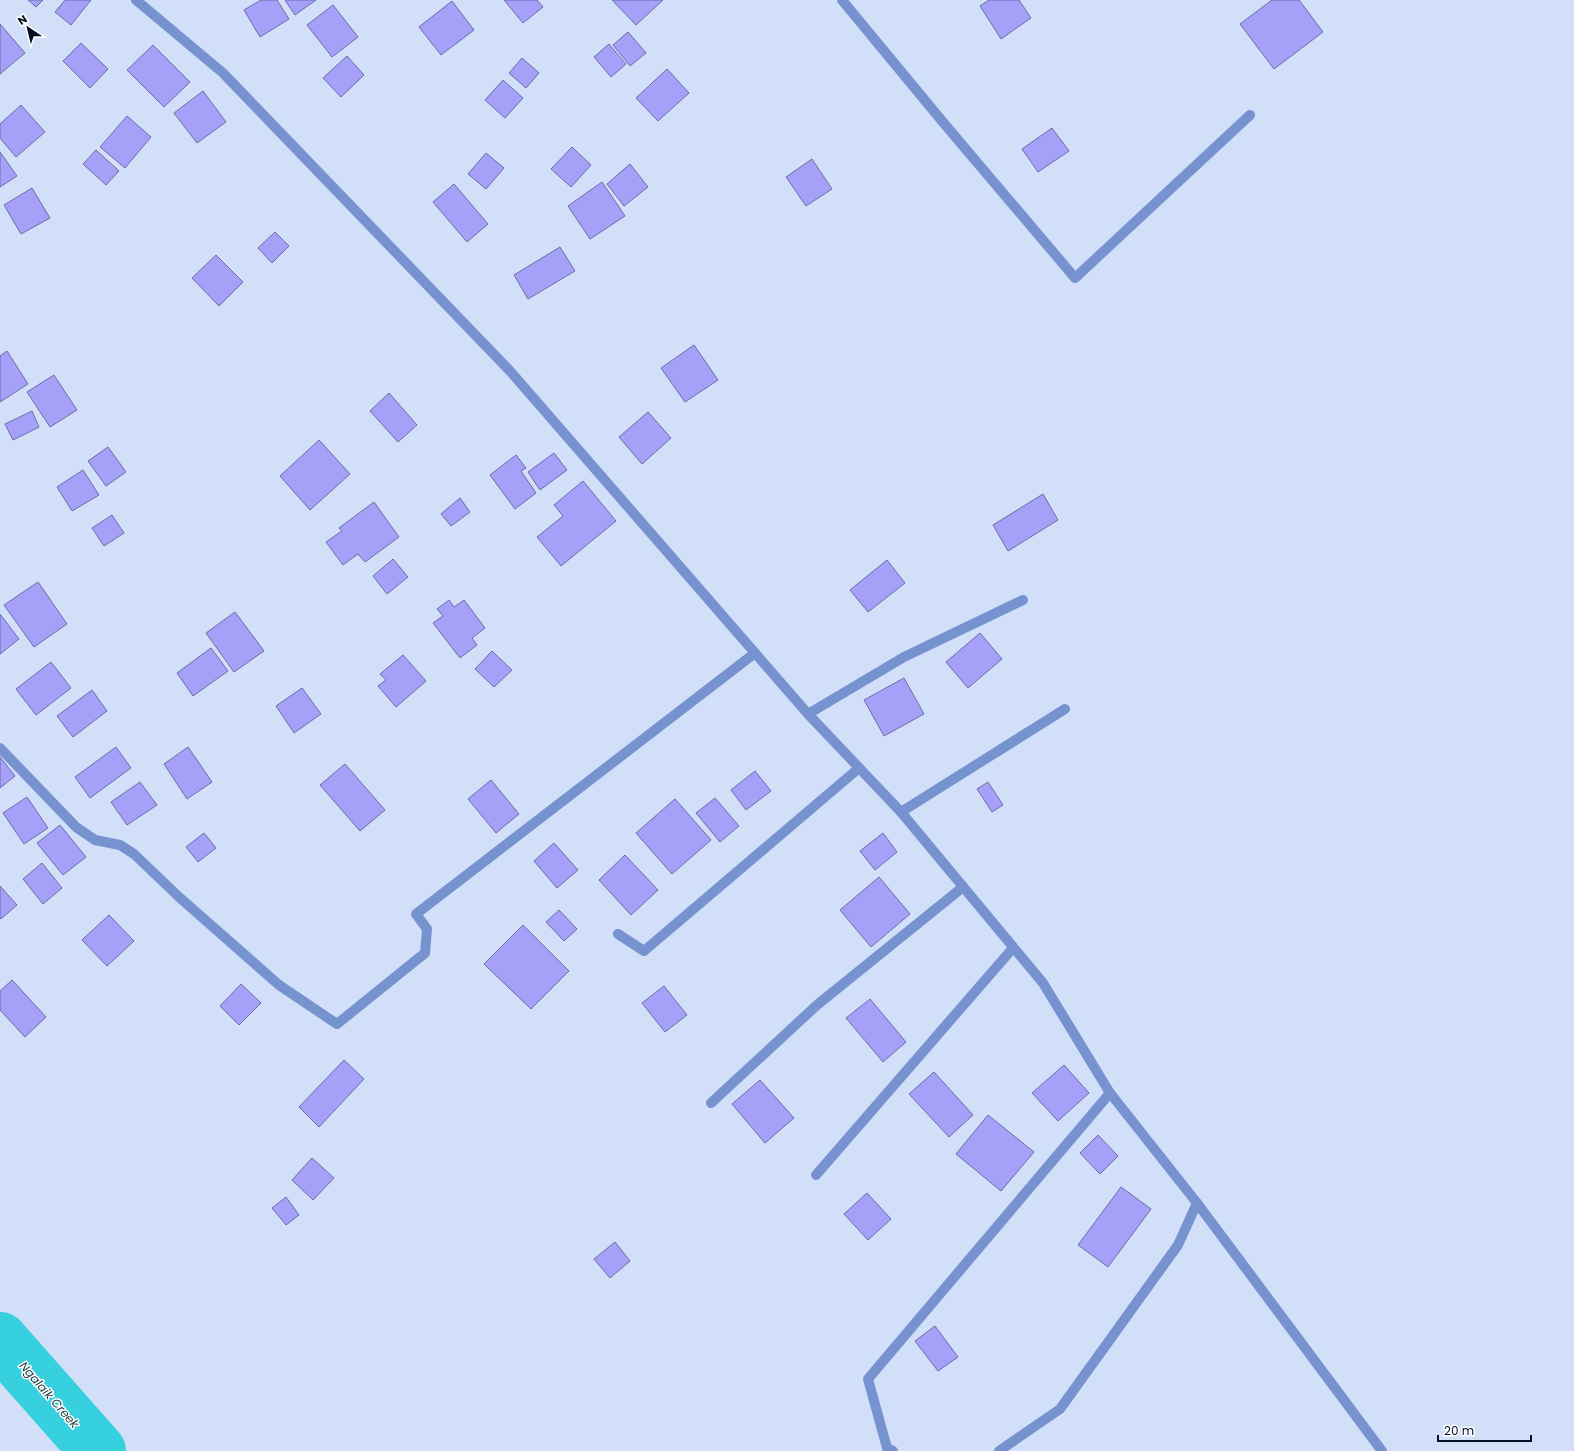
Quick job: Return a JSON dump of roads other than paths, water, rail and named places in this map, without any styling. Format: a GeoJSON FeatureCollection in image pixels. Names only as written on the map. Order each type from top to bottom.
{"type":"FeatureCollection","features":[{"type":"Feature","properties":{"kind":"street"},"geometry":{"type":"LineString","coordinates":[[136,0],[223,73],[510,371],[808,714],[901,812],[1043,983],[1110,1093],[1196,1203],[1382,1451]]}},
{"type":"Feature","properties":{"kind":"street"},"geometry":{"type":"LineString","coordinates":[[842,0],[1075,278],[1250,115]]}},
{"type":"Feature","properties":{"kind":"street"},"geometry":{"type":"LineString","coordinates":[[808,714],[904,657],[1023,600]]}},
{"type":"Feature","properties":{"kind":"street"},"geometry":{"type":"LineString","coordinates":[[0,748],[76,827],[95,840],[120,845],[134,854],[178,897],[279,985],[337,1024],[425,953],[427,930],[416,914],[755,653]]}},
{"type":"Feature","properties":{"kind":"street"},"geometry":{"type":"LineString","coordinates":[[901,812],[1065,709]]}},
{"type":"Feature","properties":{"kind":"street"},"geometry":{"type":"LineString","coordinates":[[618,934],[644,951],[859,768]]}},
{"type":"Feature","properties":{"kind":"street"},"geometry":{"type":"LineString","coordinates":[[710,1103],[816,1005],[963,887]]}},
{"type":"Feature","properties":{"kind":"street"},"geometry":{"type":"LineString","coordinates":[[816,1175],[1013,948]]}},
{"type":"Feature","properties":{"kind":"street"},"geometry":{"type":"LineString","coordinates":[[893,1451],[887,1448],[868,1379],[1110,1093]]}},
{"type":"Feature","properties":{"kind":"street"},"geometry":{"type":"LineString","coordinates":[[999,1451],[1060,1409],[1178,1245],[1196,1203]]}},
{"type":"Feature","properties":{"kind":"waterway","name":"Ngalaik Creek"},"geometry":{"type":"LineString","coordinates":[[0,1340],[98,1451]]}}]}
